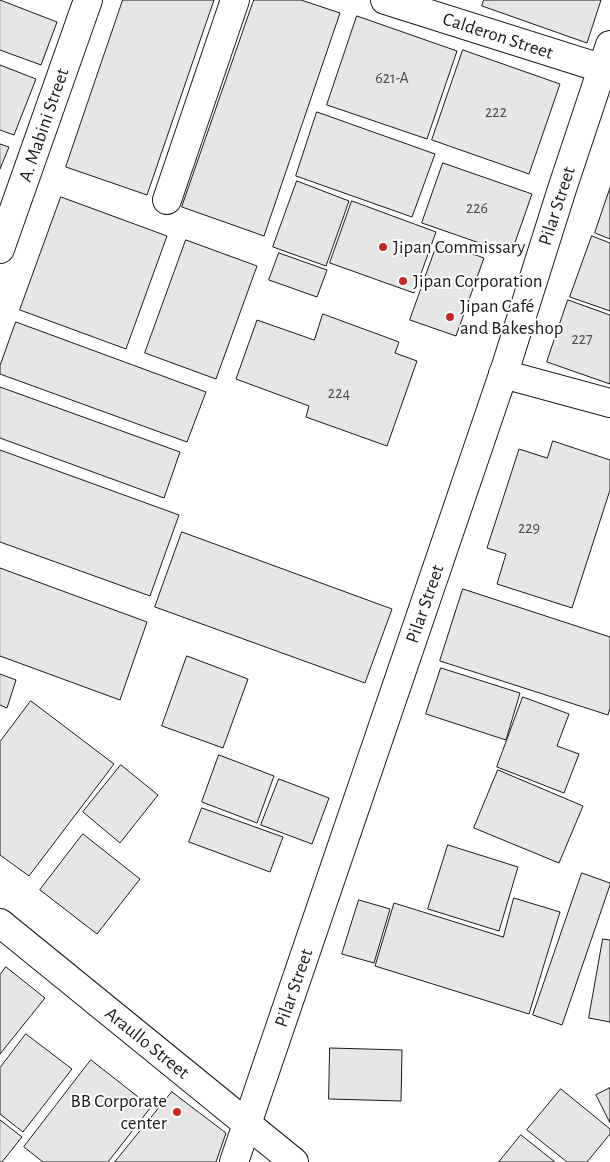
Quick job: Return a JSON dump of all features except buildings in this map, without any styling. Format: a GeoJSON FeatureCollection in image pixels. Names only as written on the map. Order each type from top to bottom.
{"type":"FeatureCollection","features":[{"type":"Feature","properties":{"kind":"street","name":"A. Mabini Street"},"geometry":{"type":"LineString","coordinates":[[0,250],[88,0]]}},
{"type":"Feature","properties":{"kind":"street"},"geometry":{"type":"LineString","coordinates":[[167,200],[235,0]]}},
{"type":"Feature","properties":{"kind":"street","name":"Calderon Street"},"geometry":{"type":"LineString","coordinates":[[385,0],[607,62]]}},
{"type":"Feature","properties":{"kind":"street","name":"Pilar Street"},"geometry":{"type":"LineString","coordinates":[[234,1162],[503,374],[607,62]]}},
{"type":"Feature","properties":{"kind":"street"},"geometry":{"type":"LineString","coordinates":[[503,374],[610,403]]}},
{"type":"Feature","properties":{"kind":"street","name":"Araullo Street"},"geometry":{"type":"LineString","coordinates":[[0,923],[294,1162]]}},
{"type":"Feature","properties":{"kind":"place","name":"Jipan Commissary"},"geometry":{"type":"Point","coordinates":[383,247]}},
{"type":"Feature","properties":{"kind":"place","name":"Jipan Corporation"},"geometry":{"type":"Point","coordinates":[403,281]}},
{"type":"Feature","properties":{"kind":"place","name":"Jipan Café and Bakeshop"},"geometry":{"type":"Point","coordinates":[450,317]}},
{"type":"Feature","properties":{"kind":"place","name":"BB Corporate center"},"geometry":{"type":"Point","coordinates":[177,1112]}}]}
